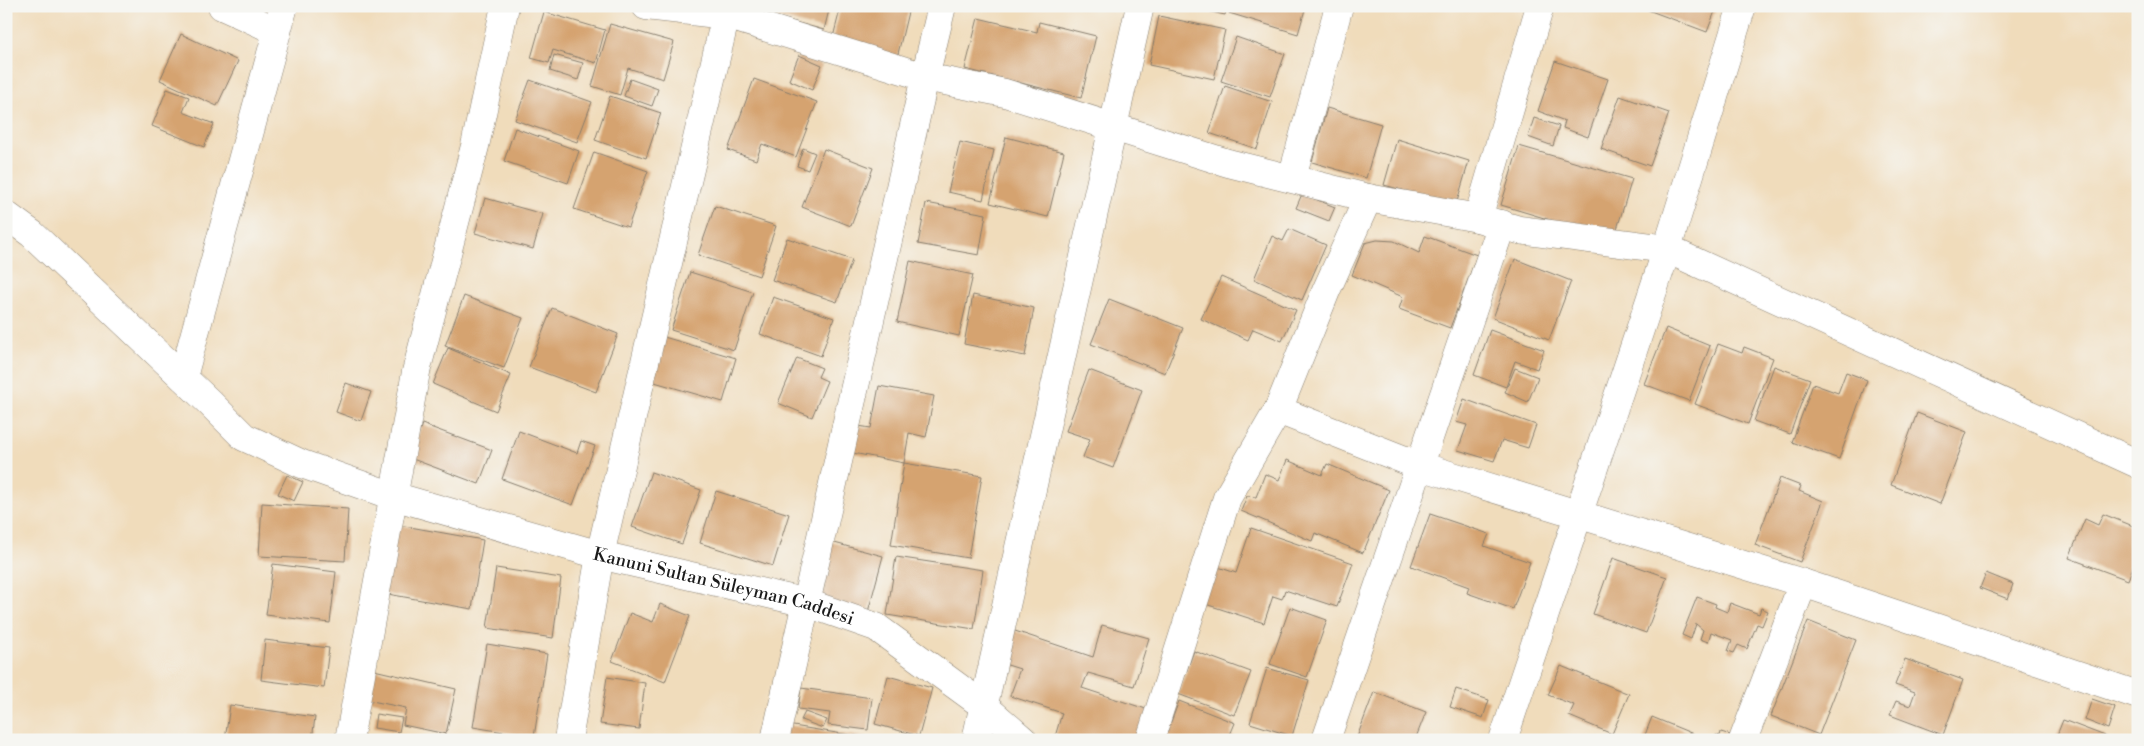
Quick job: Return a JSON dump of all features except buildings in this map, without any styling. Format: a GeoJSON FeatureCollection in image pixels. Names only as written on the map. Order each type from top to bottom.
{"type":"FeatureCollection","features":[{"type":"Feature","properties":{"kind":"street"},"geometry":{"type":"LineString","coordinates":[[183,377],[280,18],[222,6]]}},
{"type":"Feature","properties":{"kind":"street"},"geometry":{"type":"LineString","coordinates":[[349,740],[416,372],[475,146],[505,6]]}},
{"type":"Feature","properties":{"kind":"street"},"geometry":{"type":"LineString","coordinates":[[646,6],[727,11],[925,77],[1006,93],[1228,163],[1368,198],[1490,221],[1519,230],[1667,249],[2138,464]]}},
{"type":"Feature","properties":{"kind":"street"},"geometry":{"type":"LineString","coordinates":[[775,740],[942,6]]}},
{"type":"Feature","properties":{"kind":"street"},"geometry":{"type":"LineString","coordinates":[[976,740],[1140,6]]}},
{"type":"Feature","properties":{"kind":"street"},"geometry":{"type":"LineString","coordinates":[[1292,178],[1339,6]]}},
{"type":"Feature","properties":{"kind":"street"},"geometry":{"type":"LineString","coordinates":[[1326,740],[1420,466],[1490,221],[1540,6]]}},
{"type":"Feature","properties":{"kind":"street"},"geometry":{"type":"LineString","coordinates":[[1503,740],[1667,249],[1742,6]]}},
{"type":"Feature","properties":{"kind":"street"},"geometry":{"type":"LineString","coordinates":[[568,740],[600,555],[727,11]]}},
{"type":"Feature","properties":{"kind":"street"},"geometry":{"type":"LineString","coordinates":[[1150,740],[1227,498],[1278,410],[1326,291],[1368,198]]}},
{"type":"Feature","properties":{"kind":"street","name":"Kanuni Sultan Süleyman Caddesi"},"geometry":{"type":"LineString","coordinates":[[6,215],[32,234],[244,437],[302,464],[393,496],[600,555],[807,603],[876,627],[984,706],[1023,740]]}},
{"type":"Feature","properties":{"kind":"street"},"geometry":{"type":"LineString","coordinates":[[1278,410],[1420,466],[1803,583],[2138,695]]}},
{"type":"Feature","properties":{"kind":"street"},"geometry":{"type":"LineString","coordinates":[[1743,740],[1803,583]]}}]}
